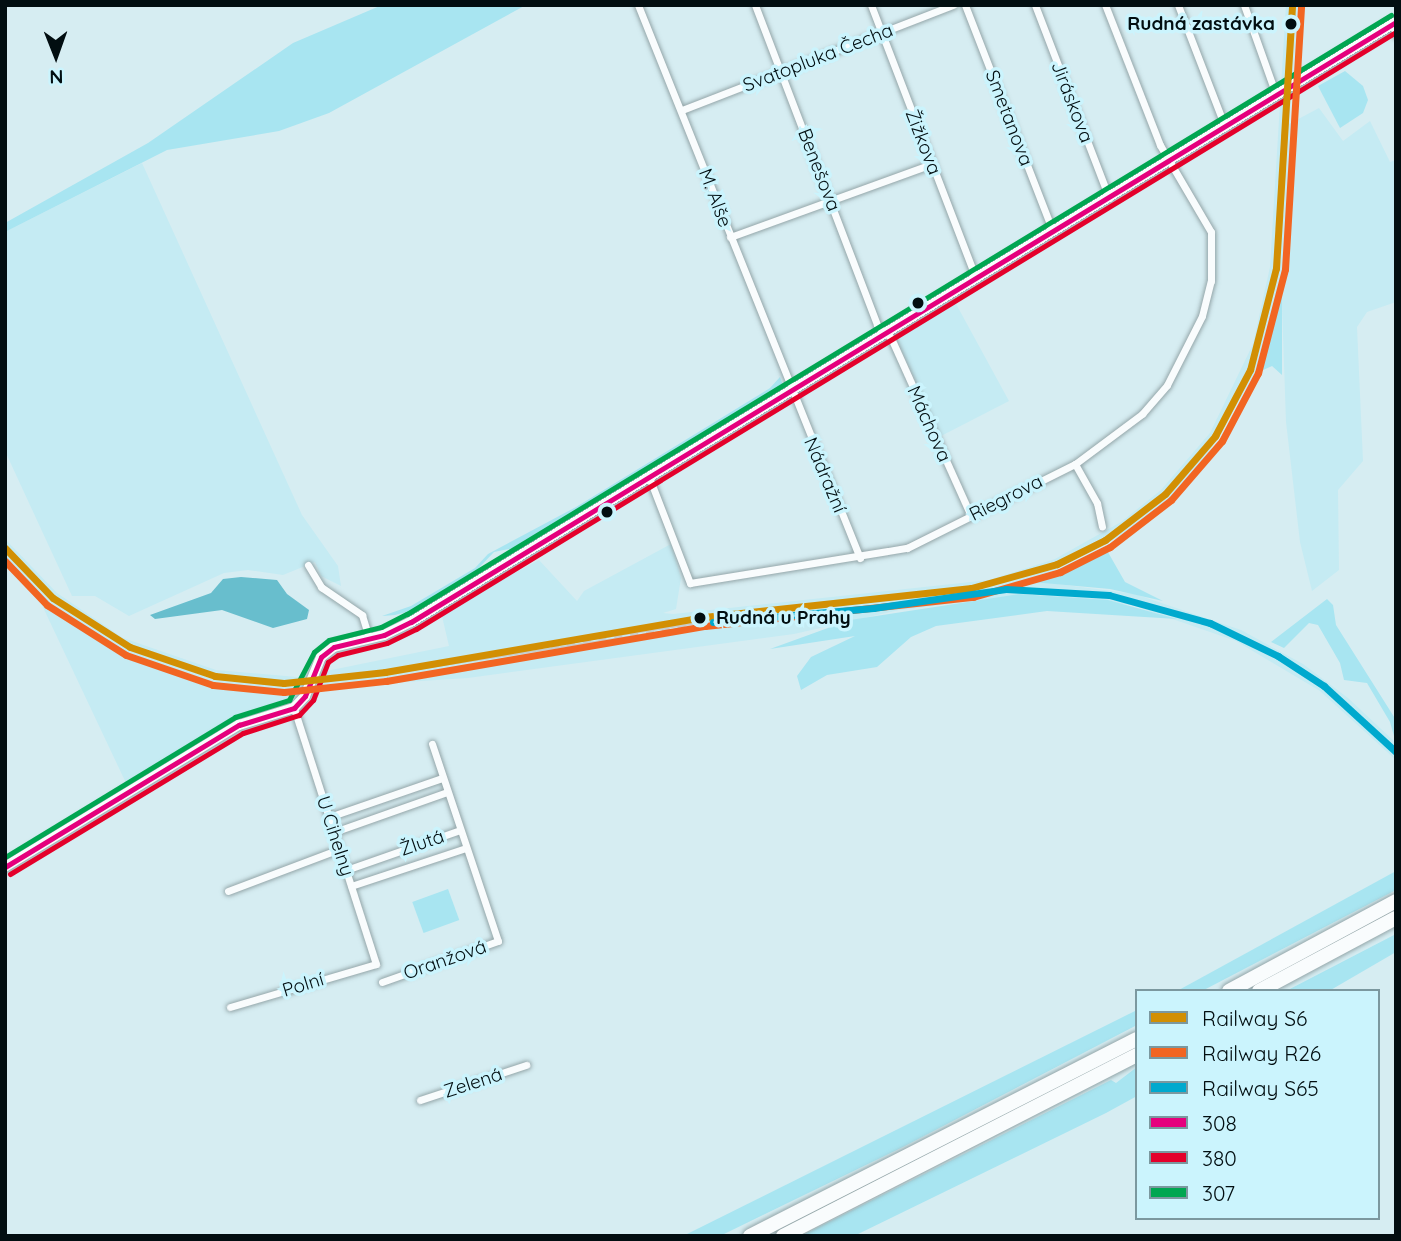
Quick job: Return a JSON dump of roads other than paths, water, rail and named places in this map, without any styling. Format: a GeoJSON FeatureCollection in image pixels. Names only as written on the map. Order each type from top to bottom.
{"type":"FeatureCollection","features":[{"type":"Feature","properties":{"kind":"highway"},"geometry":{"type":"LineString","coordinates":[[1233,989],[1396,901]]}},
{"type":"Feature","properties":{"kind":"highway"},"geometry":{"type":"LineString","coordinates":[[1263,989],[1396,918]]}},
{"type":"Feature","properties":{"kind":"highway"},"geometry":{"type":"LineString","coordinates":[[750,1236],[1135,1040]]}},
{"type":"Feature","properties":{"kind":"highway"},"geometry":{"type":"LineString","coordinates":[[783,1236],[1135,1056]]}},
{"type":"Feature","properties":{"kind":"main road"},"geometry":{"type":"LineString","coordinates":[[5,867],[239,725],[294,708],[305,696],[321,657],[334,647],[369,638],[411,622],[1276,95],[1395,27]]}},
{"type":"Feature","properties":{"kind":"street","name":"M. Alše"},"geometry":{"type":"LineString","coordinates":[[638,5],[682,110],[790,392]]}},
{"type":"Feature","properties":{"kind":"street","name":"Benešova"},"geometry":{"type":"LineString","coordinates":[[755,5],[877,325],[886,333]]}},
{"type":"Feature","properties":{"kind":"street","name":"Žižkova"},"geometry":{"type":"LineString","coordinates":[[871,5],[976,279]]}},
{"type":"Feature","properties":{"kind":"street","name":"Svatopluka Čecha"},"geometry":{"type":"LineString","coordinates":[[682,110],[953,5]]}},
{"type":"Feature","properties":{"kind":"street","name":"Smetanova"},"geometry":{"type":"LineString","coordinates":[[965,5],[1053,232]]}},
{"type":"Feature","properties":{"kind":"street","name":"Jiráskova"},"geometry":{"type":"LineString","coordinates":[[1035,5],[1109,198]]}},
{"type":"Feature","properties":{"kind":"street","name":"Riegrova"},"geometry":{"type":"LineString","coordinates":[[649,477],[690,583],[860,558],[907,548],[1075,464],[1142,414],[1167,385],[1202,316],[1211,281],[1211,232],[1169,160],[1105,5]]}},
{"type":"Feature","properties":{"kind":"street"},"geometry":{"type":"LineString","coordinates":[[1178,5],[1224,127]]}},
{"type":"Feature","properties":{"kind":"street"},"geometry":{"type":"LineString","coordinates":[[1244,5],[1276,95]]}},
{"type":"Feature","properties":{"kind":"street"},"geometry":{"type":"LineString","coordinates":[[730,237],[932,164]]}},
{"type":"Feature","properties":{"kind":"street","name":"Máchova"},"geometry":{"type":"LineString","coordinates":[[886,333],[971,516]]}},
{"type":"Feature","properties":{"kind":"street","name":"Nádražní"},"geometry":{"type":"LineString","coordinates":[[790,392],[860,558]]}},
{"type":"Feature","properties":{"kind":"street"},"geometry":{"type":"LineString","coordinates":[[1075,464],[1097,503],[1102,526]]}},
{"type":"Feature","properties":{"kind":"street"},"geometry":{"type":"LineString","coordinates":[[309,565],[321,587],[362,615],[369,638]]}},
{"type":"Feature","properties":{"kind":"street","name":"U Cihelny"},"geometry":{"type":"LineString","coordinates":[[294,708],[376,964]]}},
{"type":"Feature","properties":{"kind":"street","name":"Žlutá"},"geometry":{"type":"LineString","coordinates":[[346,870],[460,830],[432,744]]}},
{"type":"Feature","properties":{"kind":"street"},"geometry":{"type":"LineString","coordinates":[[329,817],[442,778]]}},
{"type":"Feature","properties":{"kind":"street","name":"Žlutá"},"geometry":{"type":"LineString","coordinates":[[334,832],[447,792]]}},
{"type":"Feature","properties":{"kind":"street"},"geometry":{"type":"LineString","coordinates":[[351,886],[466,848],[460,830]]}},
{"type":"Feature","properties":{"kind":"street","name":"Oranžová"},"geometry":{"type":"LineString","coordinates":[[382,982],[498,941],[466,848]]}},
{"type":"Feature","properties":{"kind":"street"},"geometry":{"type":"LineString","coordinates":[[228,891],[339,849]]}},
{"type":"Feature","properties":{"kind":"street","name":"Polní"},"geometry":{"type":"LineString","coordinates":[[230,1007],[376,964]]}},
{"type":"Feature","properties":{"kind":"street","name":"Zelená"},"geometry":{"type":"LineString","coordinates":[[420,1100],[526,1065]]}},
{"type":"Feature","properties":{"kind":"railway"},"geometry":{"type":"LineString","coordinates":[[385,672],[713,622]]}},
{"type":"Feature","properties":{"kind":"rail line","name":"S6"},"geometry":{"type":"LineString","coordinates":[[5,548],[53,598],[130,647],[215,676],[284,683],[385,672],[704,617],[971,588],[1057,564],[1105,540],[1165,494],[1215,436],[1250,370],[1276,268],[1292,5]]}},
{"type":"Feature","properties":{"kind":"rail line","name":"R26"},"geometry":{"type":"LineString","coordinates":[[5,561],[47,605],[126,655],[213,685],[284,692],[386,681],[705,626],[973,597],[1060,572],[1110,547],[1171,500],[1222,441],[1258,373],[1285,269],[1301,6]]}},
{"type":"Feature","properties":{"kind":"rail line","name":"S65"},"geometry":{"type":"LineString","coordinates":[[713,622],[873,608],[1006,589],[1109,595],[1210,623],[1278,656],[1324,686],[1396,752]]}},
{"type":"Feature","properties":{"kind":"place","name":"Rudná zastávka"},"geometry":{"type":"Point","coordinates":[1291,24]}},
{"type":"Feature","properties":{"kind":"place","name":"Rudná u Prahy"},"geometry":{"type":"Point","coordinates":[700,618]}}]}
